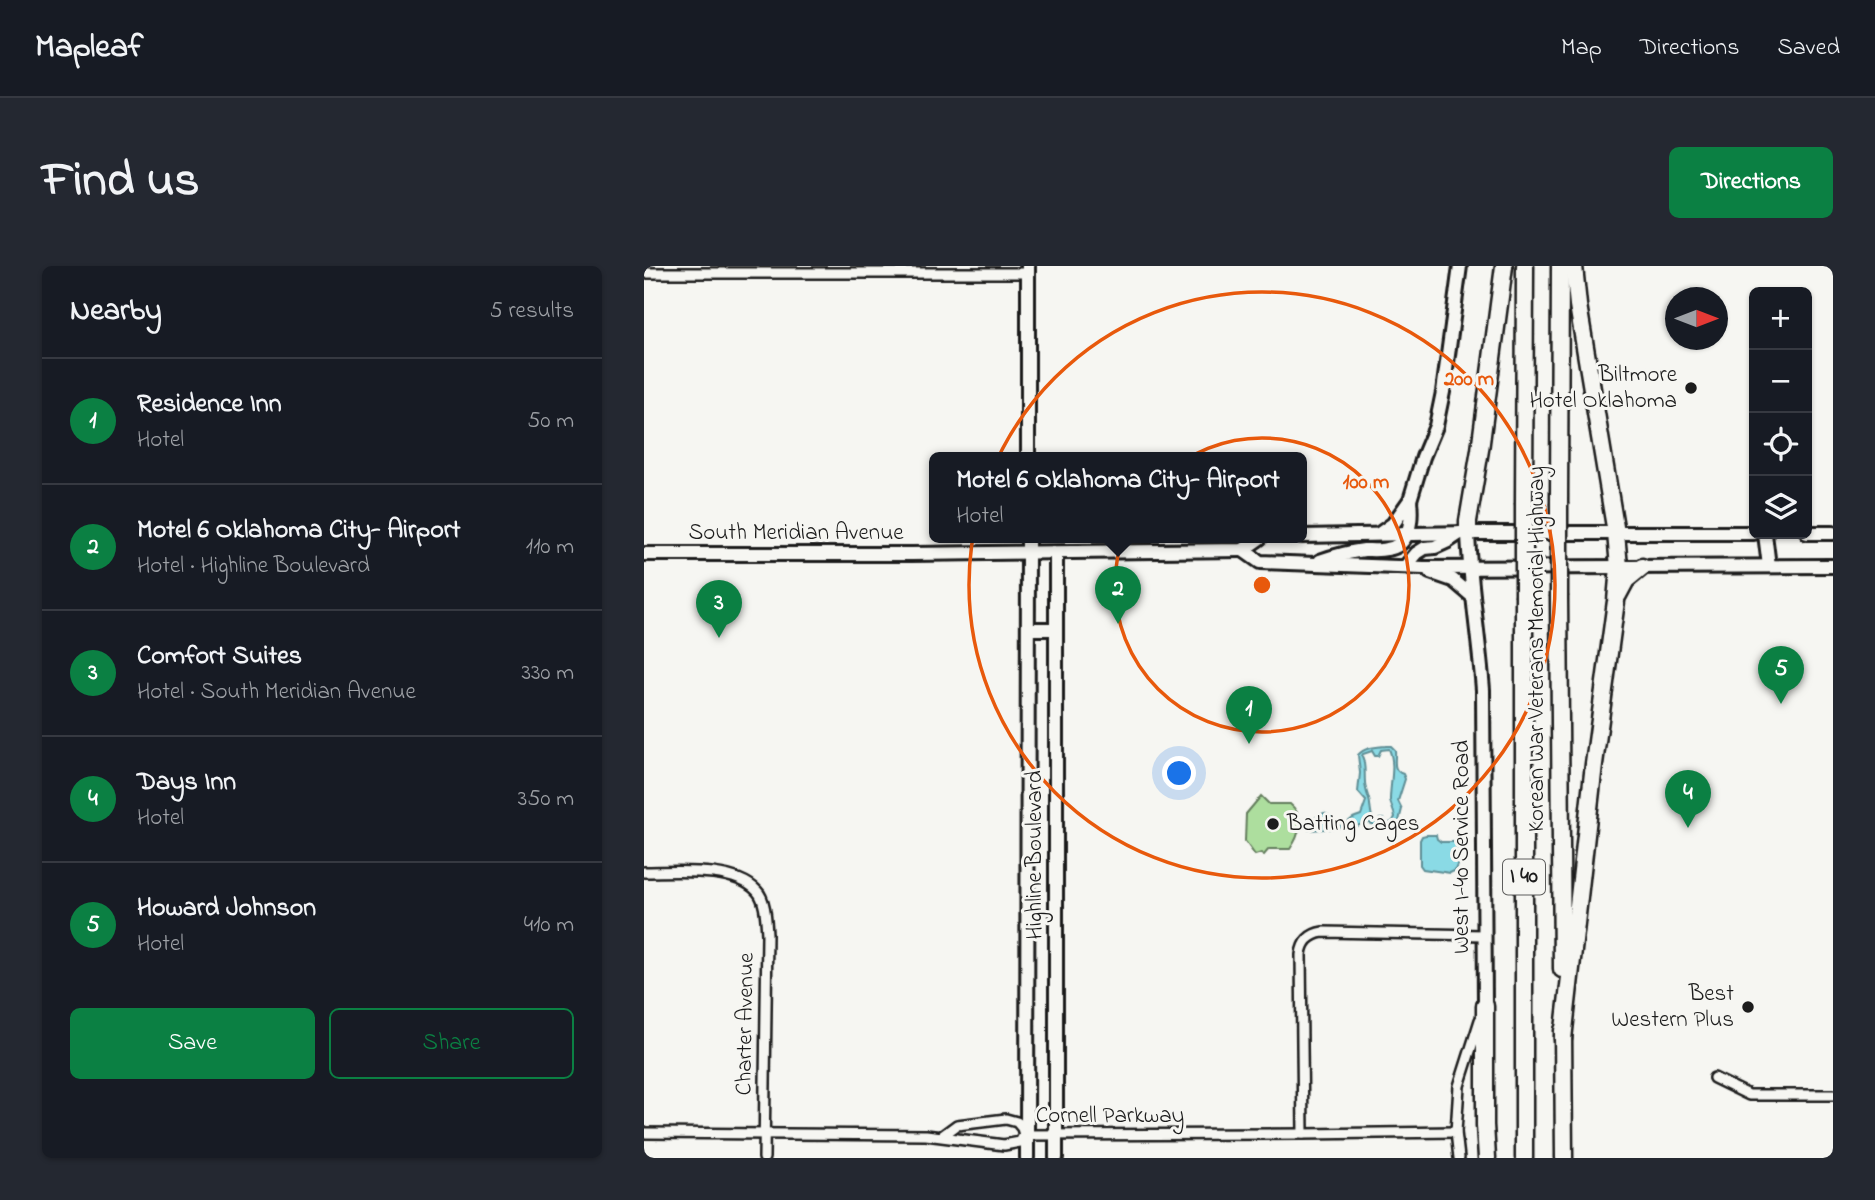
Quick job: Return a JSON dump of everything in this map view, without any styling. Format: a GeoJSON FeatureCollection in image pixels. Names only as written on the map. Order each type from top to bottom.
{"type":"FeatureCollection","features":[{"type":"Feature","properties":{"kind":"highway"},"geometry":{"type":"LineString","coordinates":[[1464,533],[1480,450],[1504,266]]}},
{"type":"Feature","properties":{"kind":"highway","name":"Korean War Veterans Memorial Highway"},"geometry":{"type":"LineString","coordinates":[[1524,1158],[1525,266]]}},
{"type":"Feature","properties":{"kind":"highway","name":"Korean War Veterans Memorial Highway"},"geometry":{"type":"LineString","coordinates":[[1560,266],[1559,597],[1564,1158]]}},
{"type":"Feature","properties":{"kind":"highway"},"geometry":{"type":"LineString","coordinates":[[1563,1039],[1619,567],[1574,266]]}},
{"type":"Feature","properties":{"kind":"highway"},"geometry":{"type":"LineString","coordinates":[[1616,601],[1626,580],[1642,567]]}},
{"type":"Feature","properties":{"kind":"highway"},"geometry":{"type":"LineString","coordinates":[[1485,1006],[1487,1158]]}},
{"type":"Feature","properties":{"kind":"main road"},"geometry":{"type":"LineString","coordinates":[[1379,534],[1393,524],[1410,500],[1440,407],[1460,266]]}},
{"type":"Feature","properties":{"kind":"main road"},"geometry":{"type":"LineString","coordinates":[[1028,269],[1028,452]]}},
{"type":"Feature","properties":{"kind":"main road"},"geometry":{"type":"LineString","coordinates":[[1313,563],[1338,555],[1393,548],[1402,542],[1407,534],[1411,515],[1410,500]]}},
{"type":"Feature","properties":{"kind":"main road"},"geometry":{"type":"LineString","coordinates":[[1405,567],[1424,548],[1435,547],[1464,533]]}},
{"type":"Feature","properties":{"kind":"main road","name":"West I-40 Service Road"},"geometry":{"type":"LineString","coordinates":[[1464,533],[1483,690],[1485,1006]]}},
{"type":"Feature","properties":{"kind":"main road"},"geometry":{"type":"LineString","coordinates":[[1307,536],[1749,533]]}},
{"type":"Feature","properties":{"kind":"main road"},"geometry":{"type":"LineString","coordinates":[[1812,533],[1833,533]]}},
{"type":"Feature","properties":{"kind":"main road"},"geometry":{"type":"LineString","coordinates":[[1766,539],[1769,566]]}},
{"type":"Feature","properties":{"kind":"main road","name":"Highline Boulevard"},"geometry":{"type":"LineString","coordinates":[[1027,1158],[1028,543]]}},
{"type":"Feature","properties":{"kind":"main road"},"geometry":{"type":"LineString","coordinates":[[1243,550],[1253,543]]}},
{"type":"Feature","properties":{"kind":"main road","name":"South Meridian Avenue"},"geometry":{"type":"LineString","coordinates":[[644,554],[1243,550],[1260,562],[1424,568],[1833,566]]}},
{"type":"Feature","properties":{"kind":"main road","name":"Highline Boulevard"},"geometry":{"type":"LineString","coordinates":[[1056,552],[1056,1158]]}},
{"type":"Feature","properties":{"kind":"main road"},"geometry":{"type":"LineString","coordinates":[[1424,568],[1453,580],[1473,597]]}},
{"type":"Feature","properties":{"kind":"main road"},"geometry":{"type":"LineString","coordinates":[[1028,629],[1056,629]]}},
{"type":"Feature","properties":{"kind":"street"},"geometry":{"type":"LineString","coordinates":[[644,273],[1028,269]]}},
{"type":"Feature","properties":{"kind":"street","name":"Charter Avenue"},"geometry":{"type":"LineString","coordinates":[[644,872],[698,872],[726,876],[745,882],[759,892],[766,916],[767,934],[764,1158]]}},
{"type":"Feature","properties":{"kind":"street"},"geometry":{"type":"LineString","coordinates":[[1303,1135],[1301,955],[1302,947],[1308,938],[1323,932],[1483,935]]}},
{"type":"Feature","properties":{"kind":"street","name":"West I-40 Service Road"},"geometry":{"type":"LineString","coordinates":[[1459,1158],[1456,1114],[1459,1086],[1485,1006]]}},
{"type":"Feature","properties":{"kind":"street"},"geometry":{"type":"LineString","coordinates":[[1714,1077],[1749,1095],[1833,1095]]}},
{"type":"Feature","properties":{"kind":"street"},"geometry":{"type":"LineString","coordinates":[[942,1136],[957,1125],[1006,1119],[1017,1122],[1026,1135]]}},
{"type":"Feature","properties":{"kind":"street","name":"Cornell Parkway"},"geometry":{"type":"LineString","coordinates":[[644,1133],[942,1136],[1004,1144],[1020,1142],[1026,1135],[1456,1132]]}},
{"type":"Feature","properties":{"kind":"green space","name":"Batting Cages"},"geometry":{"type":"Polygon","coordinates":[[[1261,796],[1269,804],[1290,804],[1298,814],[1298,832],[1290,849],[1269,849],[1264,855],[1255,855],[1245,841],[1246,814],[1261,796]]]}},
{"type":"Feature","properties":{"kind":"water"},"geometry":{"type":"Polygon","coordinates":[[[1391,746],[1395,750],[1395,767],[1405,779],[1398,801],[1402,809],[1399,821],[1382,829],[1368,822],[1354,827],[1309,830],[1308,822],[1324,813],[1331,817],[1335,825],[1345,824],[1361,815],[1366,801],[1358,792],[1358,755],[1367,749],[1391,746]],[[1389,749],[1381,750],[1378,756],[1372,751],[1362,756],[1372,816],[1379,825],[1380,819],[1384,819],[1388,824],[1395,817],[1390,800],[1389,749]]]}},
{"type":"Feature","properties":{"kind":"water"},"geometry":{"type":"Polygon","coordinates":[[[1426,835],[1436,835],[1441,842],[1456,842],[1456,870],[1450,873],[1423,869],[1420,865],[1420,840],[1426,835]]]}},
{"type":"Feature","properties":{"kind":"place","name":"Biltmore Hotel Oklahoma"},"geometry":{"type":"Point","coordinates":[1691,388]}},
{"type":"Feature","properties":{"kind":"place","name":"Motel 6 Oklahoma City- Airport"},"geometry":{"type":"Point","coordinates":[1118,624]}},
{"type":"Feature","properties":{"kind":"place","name":"Comfort Suites"},"geometry":{"type":"Point","coordinates":[719,638]}},
{"type":"Feature","properties":{"kind":"place","name":"Howard Johnson"},"geometry":{"type":"Point","coordinates":[1781,704]}},
{"type":"Feature","properties":{"kind":"place","name":"Residence Inn"},"geometry":{"type":"Point","coordinates":[1249,744]}},
{"type":"Feature","properties":{"kind":"place","name":"Batting Cages"},"geometry":{"type":"Point","coordinates":[1273,824]}},
{"type":"Feature","properties":{"kind":"place","name":"Days Inn"},"geometry":{"type":"Point","coordinates":[1688,828]}},
{"type":"Feature","properties":{"kind":"place","name":"Best Western Plus"},"geometry":{"type":"Point","coordinates":[1748,1007]}}]}
